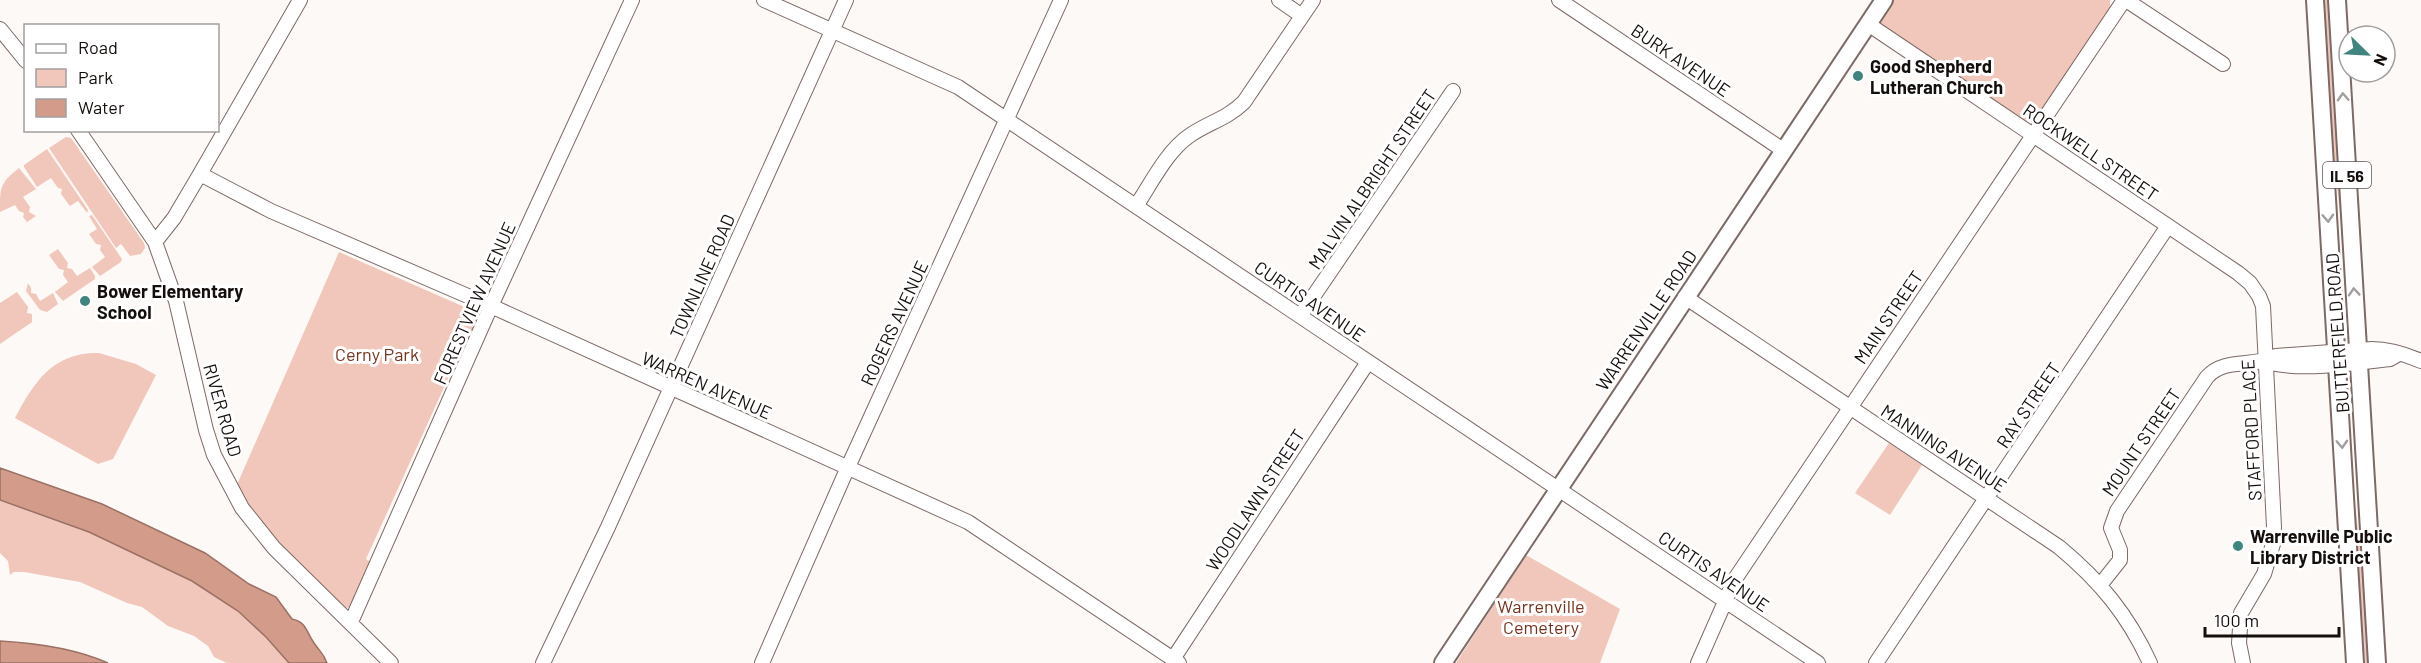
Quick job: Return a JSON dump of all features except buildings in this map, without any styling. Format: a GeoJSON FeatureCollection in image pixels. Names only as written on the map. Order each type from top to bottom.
{"type":"FeatureCollection","features":[{"type":"Feature","properties":{"kind":"main road","name":"WARRENVILLE ROAD"},"geometry":{"type":"LineString","coordinates":[[1443,663],[1884,0]]}},
{"type":"Feature","properties":{"kind":"main road","name":"BUTTERFIELD ROAD"},"geometry":{"type":"LineString","coordinates":[[2315,0],[2355,663]]}},
{"type":"Feature","properties":{"kind":"main road","name":"BUTTERFIELD ROAD"},"geometry":{"type":"LineString","coordinates":[[2337,0],[2377,663]]}},
{"type":"Feature","properties":{"kind":"street"},"geometry":{"type":"LineString","coordinates":[[155,242],[174,218],[300,0]]}},
{"type":"Feature","properties":{"kind":"street","name":"FORESTVIEW AVENUE"},"geometry":{"type":"LineString","coordinates":[[351,622],[491,306],[633,0]]}},
{"type":"Feature","properties":{"kind":"street","name":"CURTIS AVENUE"},"geometry":{"type":"LineString","coordinates":[[764,0],[958,87],[1818,663]]}},
{"type":"Feature","properties":{"kind":"street","name":"TOWNLINE ROAD"},"geometry":{"type":"LineString","coordinates":[[543,663],[671,388],[846,0]]}},
{"type":"Feature","properties":{"kind":"street","name":"ROGERS AVENUE"},"geometry":{"type":"LineString","coordinates":[[762,663],[848,467],[1061,0]]}},
{"type":"Feature","properties":{"kind":"street"},"geometry":{"type":"LineString","coordinates":[[1279,0],[1302,16]]}},
{"type":"Feature","properties":{"kind":"street"},"geometry":{"type":"LineString","coordinates":[[1136,206],[1179,144],[1195,132],[1230,115],[1244,102],[1313,0]]}},
{"type":"Feature","properties":{"kind":"street","name":"BURK AVENUE"},"geometry":{"type":"LineString","coordinates":[[1559,0],[1783,150]]}},
{"type":"Feature","properties":{"kind":"street"},"geometry":{"type":"LineString","coordinates":[[2125,0],[2223,64]]}},
{"type":"Feature","properties":{"kind":"street","name":"MAIN STREET"},"geometry":{"type":"LineString","coordinates":[[1698,663],[1735,579],[2032,134],[2125,0]]}},
{"type":"Feature","properties":{"kind":"street","name":"ROCKWELL STREET"},"geometry":{"type":"LineString","coordinates":[[1868,24],[2238,273],[2250,283],[2259,296]]}},
{"type":"Feature","properties":{"kind":"street"},"geometry":{"type":"LineString","coordinates":[[0,29],[24,59]]}},
{"type":"Feature","properties":{"kind":"street","name":"MALVIN ALBRIGHT STREET"},"geometry":{"type":"LineString","coordinates":[[1300,316],[1453,91]]}},
{"type":"Feature","properties":{"kind":"street","name":"RIVER ROAD"},"geometry":{"type":"LineString","coordinates":[[79,132],[155,242],[176,302],[210,442],[225,480],[242,508],[268,541],[391,663]]}},
{"type":"Feature","properties":{"kind":"street","name":"WARREN AVENUE"},"geometry":{"type":"LineString","coordinates":[[200,174],[271,211],[491,306],[968,522],[1176,661]]}},
{"type":"Feature","properties":{"kind":"street","name":"RAY STREET"},"geometry":{"type":"LineString","coordinates":[[1876,663],[2168,226]]}},
{"type":"Feature","properties":{"kind":"street","name":"STAFFORD PLACE"},"geometry":{"type":"LineString","coordinates":[[2243,663],[2239,643],[2241,613],[2264,574],[2274,536],[2263,306],[2259,296]]}},
{"type":"Feature","properties":{"kind":"street","name":"MANNING AVENUE"},"geometry":{"type":"LineString","coordinates":[[1685,297],[2059,547],[2101,584],[2134,632],[2150,663]]}},
{"type":"Feature","properties":{"kind":"street"},"geometry":{"type":"LineString","coordinates":[[2266,361],[2277,365],[2358,356],[2388,349],[2397,355],[2408,356],[2421,362]]}},
{"type":"Feature","properties":{"kind":"street","name":"MOUNT STREET"},"geometry":{"type":"LineString","coordinates":[[2101,584],[2120,560],[2120,550],[2111,528],[2117,512],[2206,377],[2214,369],[2223,366],[2266,361]]}},
{"type":"Feature","properties":{"kind":"street","name":"WOODLAWN STREET"},"geometry":{"type":"LineString","coordinates":[[1176,661],[1368,362]]}},
{"type":"Feature","properties":{"kind":"green space"},"geometry":{"type":"Polygon","coordinates":[[[1892,0],[2110,0],[2110,8],[2036,118],[2030,122],[1886,31],[1880,24],[1882,15],[1892,0]]]}},
{"type":"Feature","properties":{"kind":"green space"},"geometry":{"type":"Polygon","coordinates":[[[2320,0],[2331,0],[2349,323],[2342,229],[2327,104],[2320,0]]]}},
{"type":"Feature","properties":{"kind":"green space"},"geometry":{"type":"Polygon","coordinates":[[[66,137],[71,138],[144,243],[145,248],[141,254],[130,256],[121,244],[116,248],[49,148],[66,137]]]}},
{"type":"Feature","properties":{"kind":"green space"},"geometry":{"type":"Polygon","coordinates":[[[47,149],[88,210],[87,213],[78,201],[70,206],[61,194],[62,189],[58,188],[51,178],[37,187],[24,167],[47,149]]]}},
{"type":"Feature","properties":{"kind":"green space"},"geometry":{"type":"Polygon","coordinates":[[[19,168],[36,189],[23,197],[30,207],[29,212],[36,216],[27,222],[23,217],[24,213],[19,211],[15,205],[0,212],[2,186],[19,168]]]}},
{"type":"Feature","properties":{"kind":"green space"},"geometry":{"type":"Polygon","coordinates":[[[92,215],[122,259],[100,276],[92,267],[105,257],[100,250],[101,245],[96,244],[89,234],[97,229],[89,216],[92,215]]]}},
{"type":"Feature","properties":{"kind":"green space"},"geometry":{"type":"Polygon","coordinates":[[[58,249],[68,263],[67,268],[72,269],[77,276],[90,268],[95,276],[95,279],[63,301],[55,292],[68,282],[63,275],[64,270],[59,269],[49,255],[58,249]]]}},
{"type":"Feature","properties":{"kind":"green space","name":"Cerny Park"},"geometry":{"type":"Polygon","coordinates":[[[339,252],[469,309],[473,304],[483,313],[472,342],[466,339],[366,559],[372,563],[350,607],[346,608],[269,535],[249,510],[236,487],[339,252]]]}},
{"type":"Feature","properties":{"kind":"green space"},"geometry":{"type":"Polygon","coordinates":[[[28,283],[31,293],[36,294],[40,301],[53,293],[58,304],[47,312],[40,310],[26,291],[28,283]]]}},
{"type":"Feature","properties":{"kind":"green space"},"geometry":{"type":"Polygon","coordinates":[[[17,292],[28,307],[27,313],[32,314],[32,322],[0,344],[0,303],[17,292]]]}},
{"type":"Feature","properties":{"kind":"green space"},"geometry":{"type":"Polygon","coordinates":[[[99,353],[136,364],[156,375],[113,459],[98,464],[15,418],[38,381],[57,364],[83,354],[99,353]]]}},
{"type":"Feature","properties":{"kind":"green space"},"geometry":{"type":"Polygon","coordinates":[[[1889,443],[1922,465],[1890,515],[1855,493],[1889,443]]]}},
{"type":"Feature","properties":{"kind":"green space"},"geometry":{"type":"Polygon","coordinates":[[[2352,481],[2366,594],[2371,663],[2365,663],[2353,548],[2352,481]]]}},
{"type":"Feature","properties":{"kind":"green space"},"geometry":{"type":"Polygon","coordinates":[[[0,500],[89,532],[192,581],[238,611],[289,663],[227,663],[214,657],[208,646],[194,636],[168,626],[142,607],[127,603],[80,582],[24,572],[14,572],[10,575],[8,561],[0,553],[0,500]]]}},
{"type":"Feature","properties":{"kind":"green space","name":"Warrenville Cemetery"},"geometry":{"type":"Polygon","coordinates":[[[1526,555],[1620,609],[1600,663],[1456,663],[1526,555]]]}},
{"type":"Feature","properties":{"kind":"water"},"geometry":{"type":"Polygon","coordinates":[[[0,468],[102,504],[205,553],[249,584],[276,597],[292,619],[301,622],[327,663],[289,663],[238,611],[192,581],[89,532],[0,500],[0,468]]]}},
{"type":"Feature","properties":{"kind":"water"},"geometry":{"type":"Polygon","coordinates":[[[0,641],[55,647],[108,663],[0,663],[0,641]]]}},
{"type":"Feature","properties":{"kind":"place","name":"Good Shepherd Lutheran Church"},"geometry":{"type":"Point","coordinates":[1858,76]}},
{"type":"Feature","properties":{"kind":"place","name":"Bower Elementary School"},"geometry":{"type":"Point","coordinates":[85,301]}},
{"type":"Feature","properties":{"kind":"place","name":"Warrenville Public Library District"},"geometry":{"type":"Point","coordinates":[2238,546]}}]}
